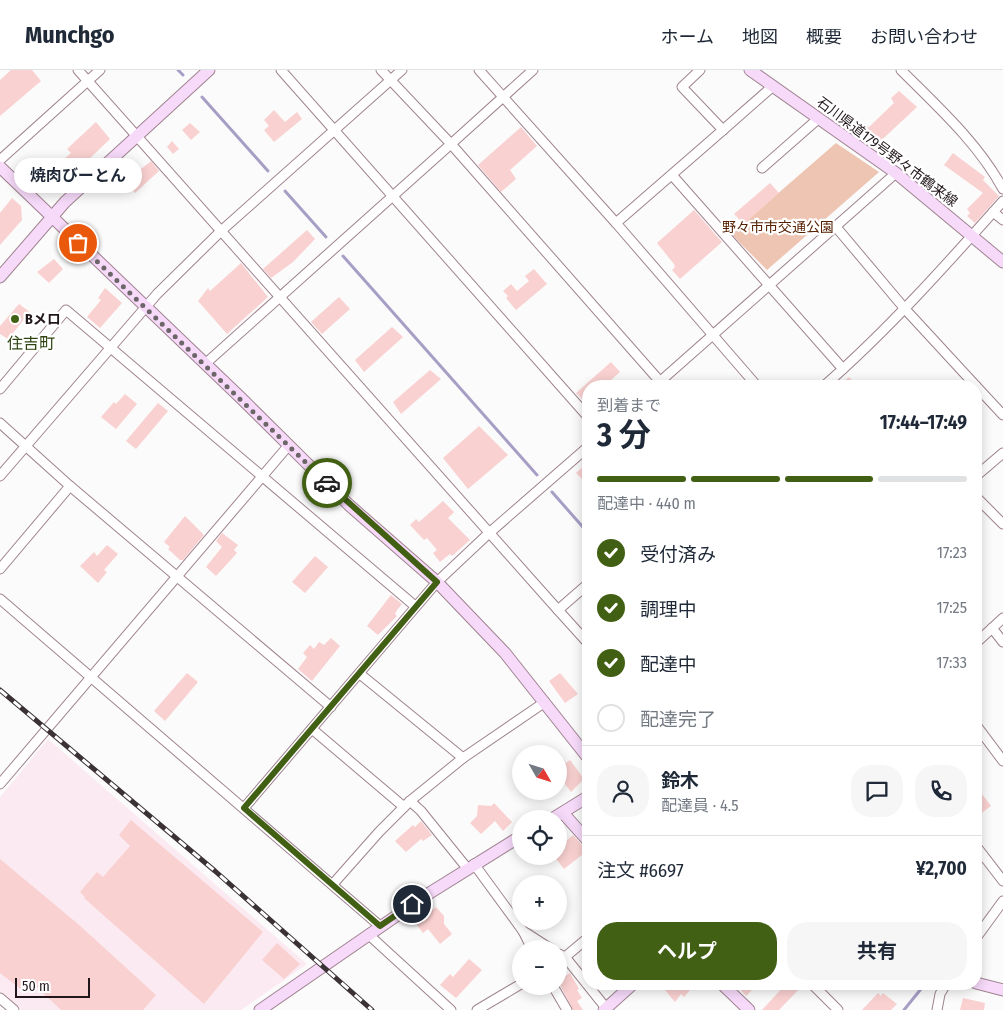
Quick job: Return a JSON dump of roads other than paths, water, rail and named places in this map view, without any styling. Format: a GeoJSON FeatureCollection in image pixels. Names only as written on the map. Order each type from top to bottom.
{"type":"FeatureCollection","features":[{"type":"Feature","properties":{"kind":"street"},"geometry":{"type":"LineString","coordinates":[[78,70],[280,296],[488,534],[582,637]]}},
{"type":"Feature","properties":{"kind":"street"},"geometry":{"type":"LineString","coordinates":[[0,160],[100,70]]}},
{"type":"Feature","properties":{"kind":"street"},"geometry":{"type":"LineString","coordinates":[[0,277],[50,217],[209,70]]}},
{"type":"Feature","properties":{"kind":"street"},"geometry":{"type":"LineString","coordinates":[[281,70],[582,410]]}},
{"type":"Feature","properties":{"kind":"street"},"geometry":{"type":"LineString","coordinates":[[381,70],[450,144],[656,380]]}},
{"type":"Feature","properties":{"kind":"street"},"geometry":{"type":"LineString","coordinates":[[0,476],[113,347],[145,306],[221,231],[402,70]]}},
{"type":"Feature","properties":{"kind":"street"},"geometry":{"type":"LineString","coordinates":[[479,70],[616,223],[752,380]]}},
{"type":"Feature","properties":{"kind":"street"},"geometry":{"type":"LineString","coordinates":[[205,364],[534,70]]}},
{"type":"Feature","properties":{"kind":"street"},"geometry":{"type":"LineString","coordinates":[[700,70],[682,87],[723,130]]}},
{"type":"Feature","properties":{"kind":"street","name":"石川県道179号野々市鶴来線"},"geometry":{"type":"LineString","coordinates":[[750,70],[896,173],[1003,262]]}},
{"type":"Feature","properties":{"kind":"street"},"geometry":{"type":"LineString","coordinates":[[901,70],[964,134],[967,141],[987,163],[1003,189]]}},
{"type":"Feature","properties":{"kind":"street"},"geometry":{"type":"LineString","coordinates":[[616,223],[773,86]]}},
{"type":"Feature","properties":{"kind":"street"},"geometry":{"type":"LineString","coordinates":[[762,168],[819,118]]}},
{"type":"Feature","properties":{"kind":"street"},"geometry":{"type":"LineString","coordinates":[[0,167],[349,505],[437,582],[505,653],[582,750]]}},
{"type":"Feature","properties":{"kind":"street"},"geometry":{"type":"LineString","coordinates":[[665,380],[896,173]]}},
{"type":"Feature","properties":{"kind":"street"},"geometry":{"type":"LineString","coordinates":[[672,175],[771,285],[843,369]]}},
{"type":"Feature","properties":{"kind":"street"},"geometry":{"type":"LineString","coordinates":[[831,380],[905,309],[1003,201]]}},
{"type":"Feature","properties":{"kind":"street"},"geometry":{"type":"LineString","coordinates":[[993,212],[1003,220]]}},
{"type":"Feature","properties":{"kind":"street"},"geometry":{"type":"LineString","coordinates":[[836,227],[905,309],[970,380]]}},
{"type":"Feature","properties":{"kind":"street"},"geometry":{"type":"LineString","coordinates":[[0,389],[66,310],[113,347],[415,606]]}},
{"type":"Feature","properties":{"kind":"street"},"geometry":{"type":"LineString","coordinates":[[982,392],[1003,415]]}},
{"type":"Feature","properties":{"kind":"street"},"geometry":{"type":"LineString","coordinates":[[0,424],[70,486],[332,707]]}},
{"type":"Feature","properties":{"kind":"street"},"geometry":{"type":"LineString","coordinates":[[0,784],[289,445]]}},
{"type":"Feature","properties":{"kind":"street"},"geometry":{"type":"LineString","coordinates":[[244,808],[437,582],[488,534],[582,452]]}},
{"type":"Feature","properties":{"kind":"street"},"geometry":{"type":"LineString","coordinates":[[982,471],[1003,453]]}},
{"type":"Feature","properties":{"kind":"street"},"geometry":{"type":"LineString","coordinates":[[0,569],[70,486]]}},
{"type":"Feature","properties":{"kind":"street"},"geometry":{"type":"LineString","coordinates":[[982,503],[1003,524]]}},
{"type":"Feature","properties":{"kind":"street"},"geometry":{"type":"LineString","coordinates":[[558,610],[582,590]]}},
{"type":"Feature","properties":{"kind":"street"},"geometry":{"type":"LineString","coordinates":[[0,600],[380,926]]}},
{"type":"Feature","properties":{"kind":"street"},"geometry":{"type":"LineString","coordinates":[[982,637],[1003,618]]}},
{"type":"Feature","properties":{"kind":"street"},"geometry":{"type":"LineString","coordinates":[[992,628],[1003,642]]}},
{"type":"Feature","properties":{"kind":"street"},"geometry":{"type":"LineString","coordinates":[[360,674],[463,758]]}},
{"type":"Feature","properties":{"kind":"street"},"geometry":{"type":"LineString","coordinates":[[333,884],[407,804],[463,758],[545,702]]}},
{"type":"Feature","properties":{"kind":"street"},"geometry":{"type":"LineString","coordinates":[[312,729],[407,804],[421,811],[470,866],[523,931],[528,940]]}},
{"type":"Feature","properties":{"kind":"street"},"geometry":{"type":"LineString","coordinates":[[982,733],[1003,761]]}},
{"type":"Feature","properties":{"kind":"street"},"geometry":{"type":"LineString","coordinates":[[567,810],[582,800]]}},
{"type":"Feature","properties":{"kind":"street"},"geometry":{"type":"LineString","coordinates":[[567,816],[582,834]]}},
{"type":"Feature","properties":{"kind":"street"},"geometry":{"type":"LineString","coordinates":[[260,1010],[380,926],[470,866],[512,841]]}},
{"type":"Feature","properties":{"kind":"street"},"geometry":{"type":"LineString","coordinates":[[982,854],[1003,880]]}},
{"type":"Feature","properties":{"kind":"street"},"geometry":{"type":"LineString","coordinates":[[982,930],[1003,901]]}},
{"type":"Feature","properties":{"kind":"street"},"geometry":{"type":"LineString","coordinates":[[523,931],[537,940]]}},
{"type":"Feature","properties":{"kind":"street"},"geometry":{"type":"LineString","coordinates":[[368,935],[452,1010]]}},
{"type":"Feature","properties":{"kind":"street"},"geometry":{"type":"LineString","coordinates":[[567,954],[582,942]]}},
{"type":"Feature","properties":{"kind":"street"},"geometry":{"type":"LineString","coordinates":[[567,964],[582,979]]}},
{"type":"Feature","properties":{"kind":"street"},"geometry":{"type":"LineString","coordinates":[[982,985],[1003,990]]}},
{"type":"Feature","properties":{"kind":"street"},"geometry":{"type":"LineString","coordinates":[[477,1010],[512,989]]}},
{"type":"Feature","properties":{"kind":"street"},"geometry":{"type":"LineString","coordinates":[[592,990],[610,1008],[627,990]]}},
{"type":"Feature","properties":{"kind":"street"},"geometry":{"type":"LineString","coordinates":[[728,990],[749,1010]]}},
{"type":"Feature","properties":{"kind":"street"},"geometry":{"type":"LineString","coordinates":[[818,990],[838,1010]]}},
{"type":"Feature","properties":{"kind":"street"},"geometry":{"type":"LineString","coordinates":[[937,1010],[942,990]]}},
{"type":"Feature","properties":{"kind":"street"},"geometry":{"type":"LineString","coordinates":[[558,995],[567,1010]]}},
{"type":"Feature","properties":{"kind":"street"},"geometry":{"type":"LineString","coordinates":[[0,998],[14,1010]]}},
{"type":"Feature","properties":{"kind":"waterway"},"geometry":{"type":"LineString","coordinates":[[178,70],[183,75]]}},
{"type":"Feature","properties":{"kind":"waterway"},"geometry":{"type":"LineString","coordinates":[[202,97],[268,171]]}},
{"type":"Feature","properties":{"kind":"waterway"},"geometry":{"type":"LineString","coordinates":[[285,191],[326,237]]}},
{"type":"Feature","properties":{"kind":"waterway"},"geometry":{"type":"LineString","coordinates":[[343,256],[537,475]]}},
{"type":"Feature","properties":{"kind":"waterway"},"geometry":{"type":"LineString","coordinates":[[552,492],[582,526]]}},
{"type":"Feature","properties":{"kind":"waterway"},"geometry":{"type":"LineString","coordinates":[[904,1010],[920,990]]}},
{"type":"Feature","properties":{"kind":"railway"},"geometry":{"type":"LineString","coordinates":[[0,690],[215,871],[372,1010]]}},
{"type":"Feature","properties":{"kind":"place","name":"焼肉びーとん"},"geometry":{"type":"Point","coordinates":[78,243]}},
{"type":"Feature","properties":{"kind":"place","name":"Bメロ"},"geometry":{"type":"Point","coordinates":[15,319]}},
{"type":"Feature","properties":{"kind":"district","name":"住吉町"},"geometry":{"type":"Point","coordinates":[31,343]}},
{"type":"Feature","properties":{"kind":"park label","name":"野々市市交通公園"},"geometry":{"type":"Point","coordinates":[778,227]}}]}
